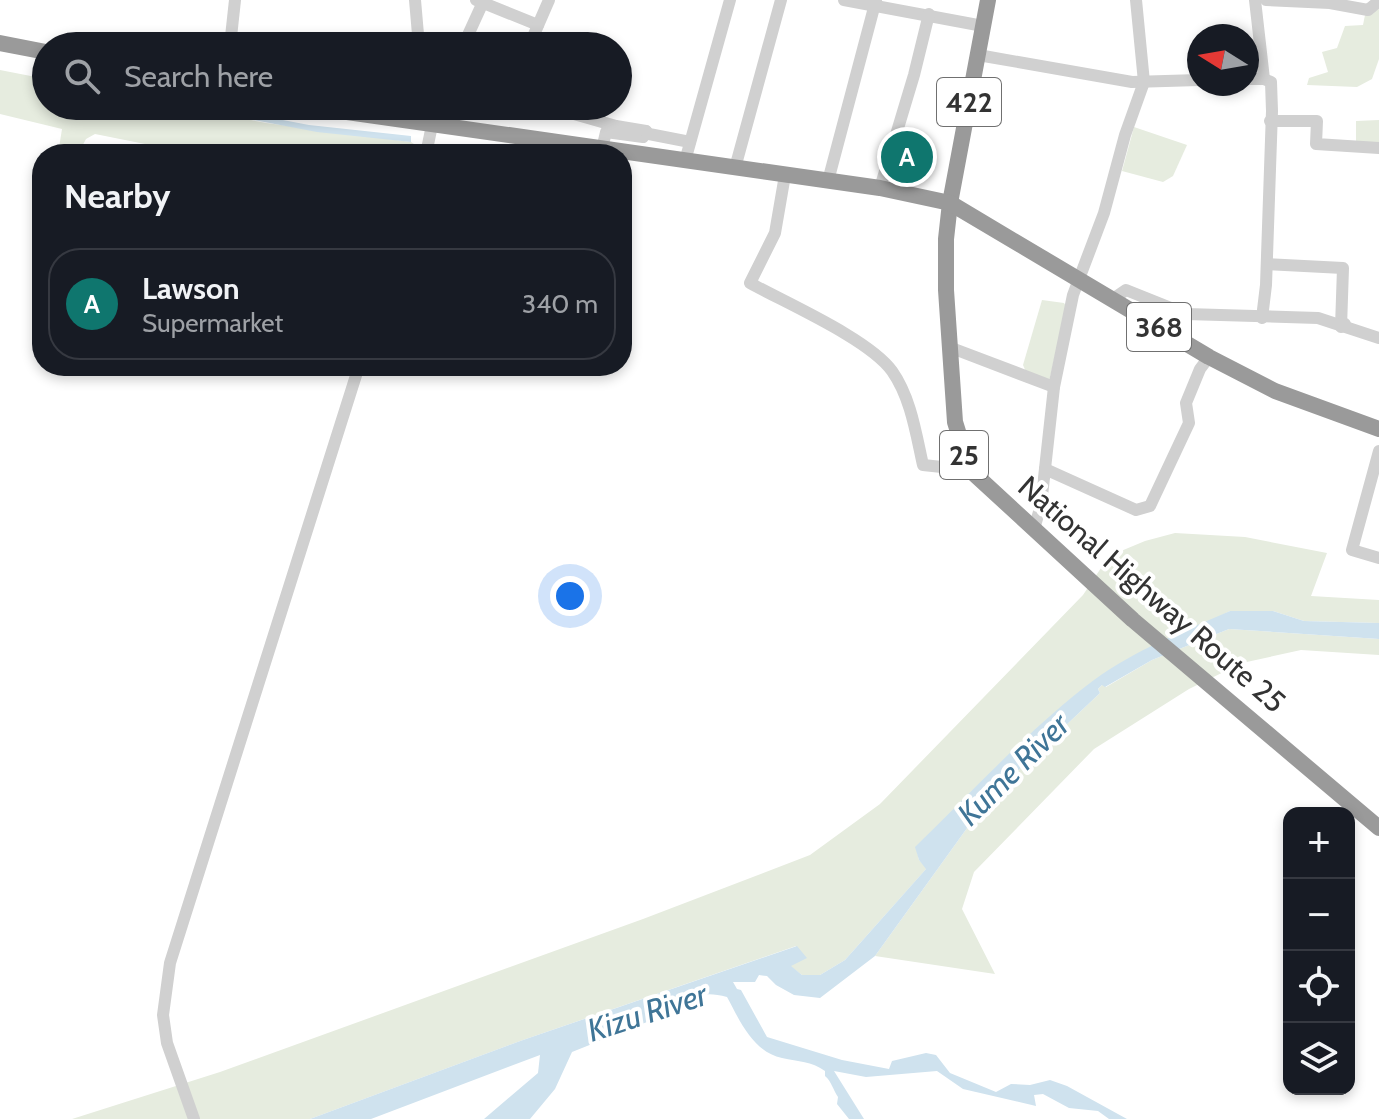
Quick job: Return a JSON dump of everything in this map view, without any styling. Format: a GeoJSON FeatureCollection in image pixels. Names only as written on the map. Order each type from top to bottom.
{"type":"FeatureCollection","features":[{"type":"Feature","properties":{"kind":"highway","name":"422"},"geometry":{"type":"LineString","coordinates":[[950,203],[988,0]]}},
{"type":"Feature","properties":{"kind":"highway"},"geometry":{"type":"LineString","coordinates":[[0,43],[32,49]]}},
{"type":"Feature","properties":{"kind":"highway"},"geometry":{"type":"LineString","coordinates":[[463,120],[578,144]]}},
{"type":"Feature","properties":{"kind":"highway"},"geometry":{"type":"LineString","coordinates":[[632,153],[880,188],[950,203]]}},
{"type":"Feature","properties":{"kind":"highway","name":"368"},"geometry":{"type":"LineString","coordinates":[[950,203],[1209,357],[1275,391],[1379,429]]}},
{"type":"Feature","properties":{"kind":"highway","name":"National Highway Route 25"},"geometry":{"type":"LineString","coordinates":[[950,203],[946,239],[949,347],[955,422],[970,470],[1145,630],[1379,828]]}},
{"type":"Feature","properties":{"kind":"street"},"geometry":{"type":"LineString","coordinates":[[232,32],[235,0]]}},
{"type":"Feature","properties":{"kind":"street"},"geometry":{"type":"LineString","coordinates":[[415,0],[418,32]]}},
{"type":"Feature","properties":{"kind":"street"},"geometry":{"type":"LineString","coordinates":[[535,32],[549,0]]}},
{"type":"Feature","properties":{"kind":"street"},"geometry":{"type":"LineString","coordinates":[[685,161],[730,0]]}},
{"type":"Feature","properties":{"kind":"street"},"geometry":{"type":"LineString","coordinates":[[735,168],[781,0]]}},
{"type":"Feature","properties":{"kind":"street"},"geometry":{"type":"LineString","coordinates":[[844,0],[875,3],[983,26]]}},
{"type":"Feature","properties":{"kind":"street"},"geometry":{"type":"LineString","coordinates":[[880,188],[927,14],[927,0]]}},
{"type":"Feature","properties":{"kind":"street"},"geometry":{"type":"LineString","coordinates":[[1034,529],[1041,505],[1054,387],[1079,278],[1104,213],[1125,135],[1144,82],[1136,0]]}},
{"type":"Feature","properties":{"kind":"street"},"geometry":{"type":"LineString","coordinates":[[1255,0],[1264,79]]}},
{"type":"Feature","properties":{"kind":"street"},"geometry":{"type":"LineString","coordinates":[[1266,0],[1330,3],[1368,10],[1379,1]]}},
{"type":"Feature","properties":{"kind":"street"},"geometry":{"type":"LineString","coordinates":[[469,32],[481,1],[538,25]]}},
{"type":"Feature","properties":{"kind":"street"},"geometry":{"type":"LineString","coordinates":[[828,181],[875,3]]}},
{"type":"Feature","properties":{"kind":"street"},"geometry":{"type":"LineString","coordinates":[[978,55],[1132,82],[1187,80]]}},
{"type":"Feature","properties":{"kind":"street"},"geometry":{"type":"LineString","coordinates":[[1259,79],[1271,82],[1267,264],[1262,318]]}},
{"type":"Feature","properties":{"kind":"street"},"geometry":{"type":"LineString","coordinates":[[428,144],[433,120]]}},
{"type":"Feature","properties":{"kind":"street"},"geometry":{"type":"LineString","coordinates":[[595,120],[690,142]]}},
{"type":"Feature","properties":{"kind":"street"},"geometry":{"type":"LineString","coordinates":[[1270,121],[1317,121],[1316,144],[1379,148]]}},
{"type":"Feature","properties":{"kind":"street"},"geometry":{"type":"LineString","coordinates":[[603,144],[606,132],[643,137],[646,131]]}},
{"type":"Feature","properties":{"kind":"street"},"geometry":{"type":"LineString","coordinates":[[785,175],[775,233],[750,283],[866,346],[891,369],[902,388],[923,465],[970,470]]}},
{"type":"Feature","properties":{"kind":"street"},"geometry":{"type":"LineString","coordinates":[[1267,264],[1343,268],[1344,324]]}},
{"type":"Feature","properties":{"kind":"street"},"geometry":{"type":"LineString","coordinates":[[1113,299],[1126,290],[1186,314],[1318,318],[1379,338]]}},
{"type":"Feature","properties":{"kind":"street"},"geometry":{"type":"LineString","coordinates":[[949,347],[1054,387]]}},
{"type":"Feature","properties":{"kind":"street"},"geometry":{"type":"LineString","coordinates":[[1045,469],[1136,510],[1150,506],[1189,423],[1186,403],[1200,369],[1209,357]]}},
{"type":"Feature","properties":{"kind":"street"},"geometry":{"type":"LineString","coordinates":[[194,1119],[167,1043],[163,1015],[170,963],[356,376]]}},
{"type":"Feature","properties":{"kind":"street"},"geometry":{"type":"LineString","coordinates":[[1379,451],[1352,550],[1379,558]]}},
{"type":"Feature","properties":{"kind":"shaded area"},"geometry":{"type":"Polygon","coordinates":[[[1379,9],[1379,59],[1372,79],[1357,87],[1307,85],[1309,78],[1328,72],[1322,52],[1337,48],[1345,26],[1363,25],[1365,15],[1379,9]]]}},
{"type":"Feature","properties":{"kind":"shaded area"},"geometry":{"type":"Polygon","coordinates":[[[0,70],[32,76],[32,120],[251,120],[414,144],[145,144],[95,134],[83,144],[60,144],[62,129],[0,114],[0,70]]]}},
{"type":"Feature","properties":{"kind":"shaded area"},"geometry":{"type":"Polygon","coordinates":[[[1379,120],[1379,144],[1356,141],[1356,121],[1379,120]]]}},
{"type":"Feature","properties":{"kind":"shaded area"},"geometry":{"type":"Polygon","coordinates":[[[1134,127],[1187,145],[1173,176],[1163,182],[1122,171],[1134,127]]]}},
{"type":"Feature","properties":{"kind":"shaded area"},"geometry":{"type":"Polygon","coordinates":[[[1042,300],[1064,303],[1066,306],[1049,382],[1026,372],[1023,365],[1042,300]]]}},
{"type":"Feature","properties":{"kind":"shaded area"},"geometry":{"type":"Polygon","coordinates":[[[1175,533],[1245,537],[1327,553],[1311,596],[1379,600],[1379,623],[1304,621],[1273,611],[1230,611],[1095,680],[1031,735],[916,847],[919,860],[927,868],[845,960],[820,975],[802,975],[790,966],[796,946],[523,1040],[310,1119],[72,1119],[220,1072],[643,919],[810,855],[880,804],[1083,595],[1109,556],[1175,533]]]}},
{"type":"Feature","properties":{"kind":"shaded area"},"geometry":{"type":"Polygon","coordinates":[[[1229,629],[1379,639],[1379,655],[1301,650],[1242,663],[1189,689],[1094,749],[974,872],[962,909],[995,974],[875,956],[988,799],[1100,693],[1098,689],[1103,684],[1106,687],[1152,660],[1229,629]]]}},
{"type":"Feature","properties":{"kind":"water"},"geometry":{"type":"Polygon","coordinates":[[[254,120],[283,120],[411,136],[411,142],[317,132],[254,120]]]}},
{"type":"Feature","properties":{"kind":"water"},"geometry":{"type":"Polygon","coordinates":[[[1230,611],[1273,611],[1304,621],[1379,623],[1379,639],[1229,629],[1152,660],[1105,687],[1102,685],[1098,689],[1100,693],[988,799],[875,956],[820,998],[794,995],[767,976],[759,975],[755,982],[733,982],[741,990],[767,1037],[842,1060],[889,1069],[892,1061],[926,1053],[936,1055],[950,1073],[996,1092],[1011,1084],[1030,1085],[1050,1080],[1127,1119],[1109,1119],[1098,1111],[1069,1108],[1043,1094],[1034,1095],[1036,1106],[963,1089],[937,1071],[866,1077],[834,1071],[864,1119],[849,1119],[837,1104],[838,1097],[825,1071],[772,1055],[748,1034],[727,997],[708,994],[692,999],[682,1008],[572,1052],[555,1089],[530,1119],[484,1119],[538,1073],[540,1055],[371,1119],[310,1119],[523,1040],[797,946],[807,958],[791,966],[802,975],[820,975],[845,960],[926,869],[915,847],[1047,719],[1094,680],[1126,659],[1230,611]]]}},
{"type":"Feature","properties":{"kind":"place","name":"Lawson"},"geometry":{"type":"Point","coordinates":[907,157]}},
{"type":"Feature","properties":{"kind":"water label","name":"Kume River"},"geometry":{"type":"Point","coordinates":[1013,769]}},
{"type":"Feature","properties":{"kind":"water label","name":"Kizu River"},"geometry":{"type":"Point","coordinates":[647,1012]}}]}
